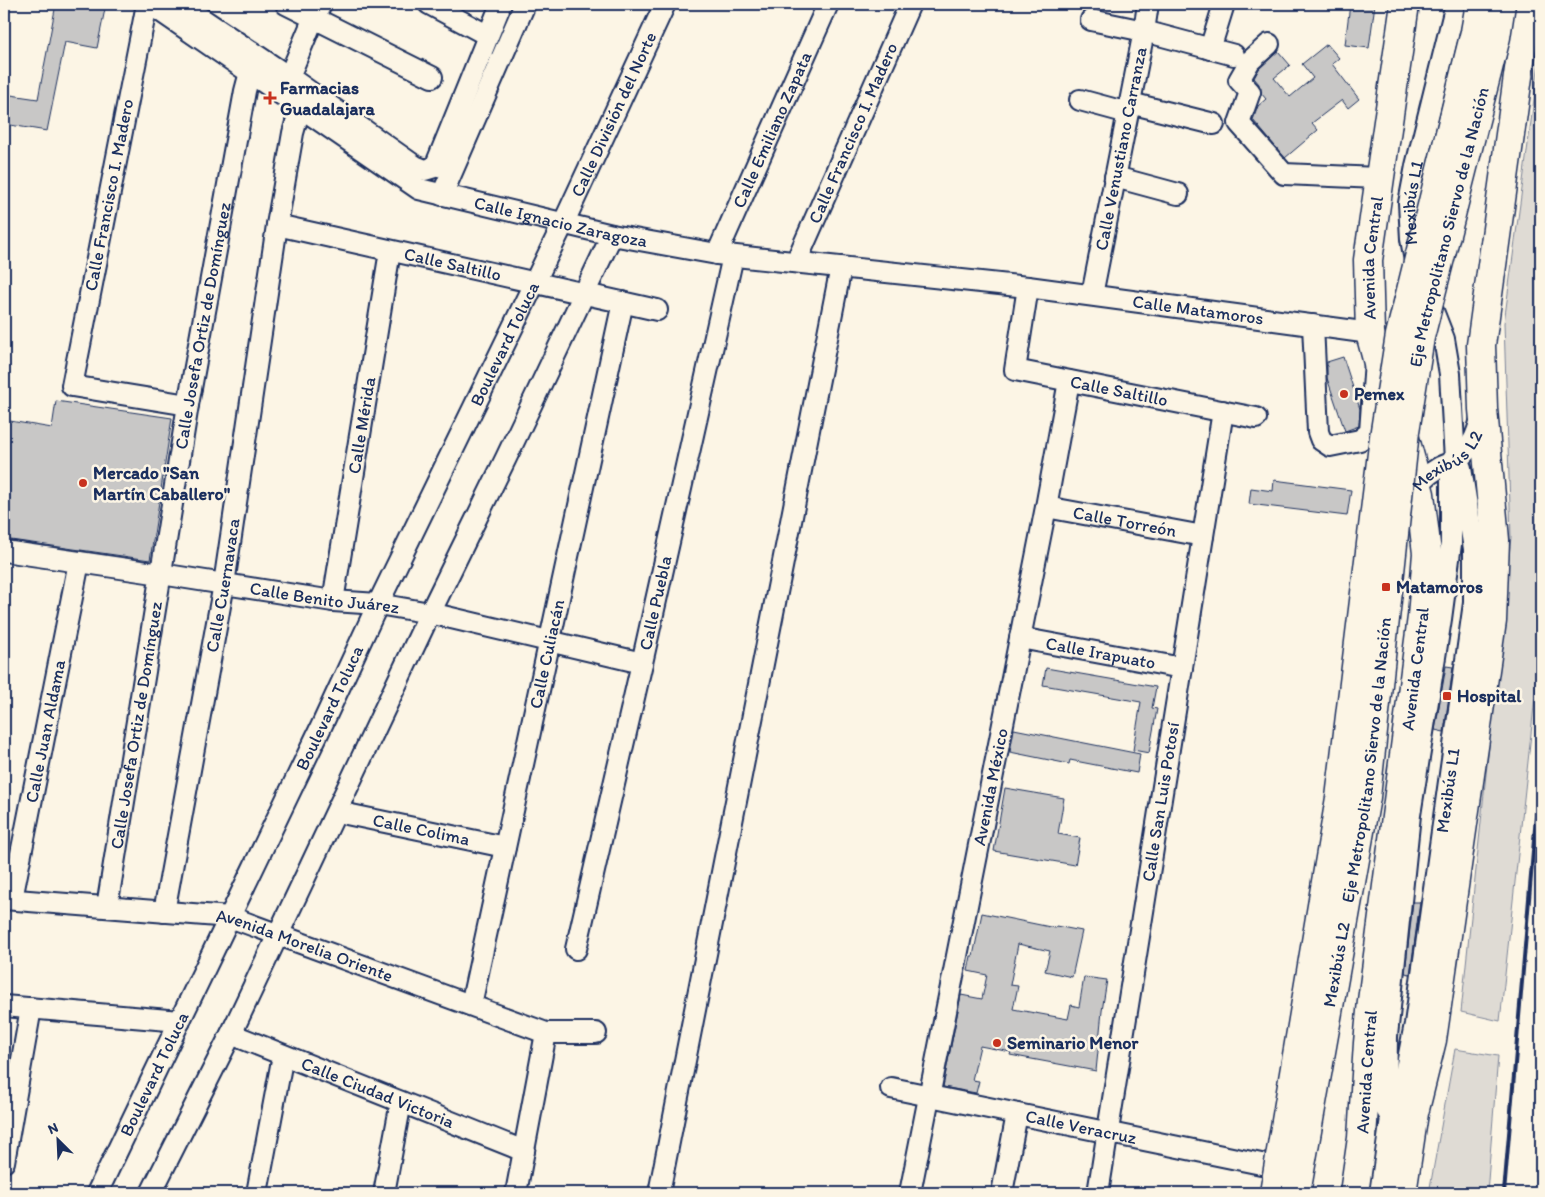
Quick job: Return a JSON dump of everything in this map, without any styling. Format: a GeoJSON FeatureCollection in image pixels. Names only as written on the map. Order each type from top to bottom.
{"type":"FeatureCollection","features":[{"type":"Feature","properties":{"kind":"highway","name":"Avenida Central"},"geometry":{"type":"LineString","coordinates":[[1354,1193],[1362,1138],[1372,1001],[1422,617],[1427,553],[1418,487],[1397,409],[1372,342],[1368,260],[1378,178],[1405,4]]}},
{"type":"Feature","properties":{"kind":"highway","name":"Eje Metropolitano Siervo de la Nación"},"geometry":{"type":"LineString","coordinates":[[1274,1193],[1340,798],[1384,437],[1400,335],[1475,32],[1480,4]]}},
{"type":"Feature","properties":{"kind":"highway","name":"Eje Metropolitano Siervo de la Nación"},"geometry":{"type":"LineString","coordinates":[[1296,1193],[1366,797],[1405,432],[1420,337],[1496,37],[1501,4]]}},
{"type":"Feature","properties":{"kind":"highway"},"geometry":{"type":"LineString","coordinates":[[1402,1193],[1414,1113],[1432,1040],[1492,621],[1495,540],[1483,409],[1481,345],[1528,4]]}},
{"type":"Feature","properties":{"kind":"street","name":"Calle Ignacio Zaragoza"},"geometry":{"type":"LineString","coordinates":[[148,4],[248,81],[300,108],[419,189],[612,236],[724,255],[1028,287]]}},
{"type":"Feature","properties":{"kind":"street","name":"Calle Francisco I. Madero"},"geometry":{"type":"LineString","coordinates":[[148,4],[72,386],[188,406]]}},
{"type":"Feature","properties":{"kind":"street"},"geometry":{"type":"LineString","coordinates":[[180,4],[289,77],[415,166],[425,170],[435,166],[501,4]]}},
{"type":"Feature","properties":{"kind":"street"},"geometry":{"type":"LineString","coordinates":[[286,4],[317,11],[432,76]]}},
{"type":"Feature","properties":{"kind":"street"},"geometry":{"type":"LineString","coordinates":[[429,4],[487,35]]}},
{"type":"Feature","properties":{"kind":"street"},"geometry":{"type":"LineString","coordinates":[[442,195],[525,4]]}},
{"type":"Feature","properties":{"kind":"street","name":"Calle División del Norte"},"geometry":{"type":"LineString","coordinates":[[563,224],[665,4]]}},
{"type":"Feature","properties":{"kind":"street","name":"Calle Emiliano Zapata"},"geometry":{"type":"LineString","coordinates":[[724,255],[828,4]]}},
{"type":"Feature","properties":{"kind":"street","name":"Calle Francisco I. Madero"},"geometry":{"type":"LineString","coordinates":[[796,262],[910,4]]}},
{"type":"Feature","properties":{"kind":"street","name":"Calle Venustiano Carranza"},"geometry":{"type":"LineString","coordinates":[[1092,295],[1148,4]]}},
{"type":"Feature","properties":{"kind":"street"},"geometry":{"type":"LineString","coordinates":[[1210,49],[1224,4]]}},
{"type":"Feature","properties":{"kind":"street","name":"Mexibús L1"},"geometry":{"type":"LineString","coordinates":[[1391,1118],[1386,1109],[1387,1036],[1410,815],[1451,544],[1451,471],[1455,460],[1450,374],[1444,339],[1418,273],[1411,239],[1409,203],[1416,166],[1456,4]]}},
{"type":"Feature","properties":{"kind":"street"},"geometry":{"type":"LineString","coordinates":[[289,77],[317,11]]}},
{"type":"Feature","properties":{"kind":"street"},"geometry":{"type":"LineString","coordinates":[[1091,20],[1144,31],[1234,55]]}},
{"type":"Feature","properties":{"kind":"street"},"geometry":{"type":"LineString","coordinates":[[1269,44],[1250,61],[1240,80],[1250,92],[1239,123],[1284,174],[1378,178]]}},
{"type":"Feature","properties":{"kind":"street","name":"Calle Josefa Ortiz de Domínguez"},"geometry":{"type":"LineString","coordinates":[[107,907],[188,406],[248,81]]}},
{"type":"Feature","properties":{"kind":"street"},"geometry":{"type":"LineString","coordinates":[[1080,100],[1214,124]]}},
{"type":"Feature","properties":{"kind":"street","name":"Calle Cuernavaca"},"geometry":{"type":"LineString","coordinates":[[164,912],[224,584],[277,225],[293,133],[300,108]]}},
{"type":"Feature","properties":{"kind":"street"},"geometry":{"type":"LineString","coordinates":[[1115,177],[1178,194]]}},
{"type":"Feature","properties":{"kind":"street","name":"Boulevard Toluca"},"geometry":{"type":"LineString","coordinates":[[97,1193],[378,604],[563,224]]}},
{"type":"Feature","properties":{"kind":"street","name":"Calle Saltillo"},"geometry":{"type":"LineString","coordinates":[[277,225],[657,310]]}},
{"type":"Feature","properties":{"kind":"street"},"geometry":{"type":"LineString","coordinates":[[151,1193],[231,1034],[430,613],[612,236]]}},
{"type":"Feature","properties":{"kind":"street","name":"Calle Mérida"},"geometry":{"type":"LineString","coordinates":[[333,601],[390,251]]}},
{"type":"Feature","properties":{"kind":"street","name":"Calle Puebla"},"geometry":{"type":"LineString","coordinates":[[576,949],[642,663],[724,255]]}},
{"type":"Feature","properties":{"kind":"street"},"geometry":{"type":"LineString","coordinates":[[659,1193],[841,267]]}},
{"type":"Feature","properties":{"kind":"street","name":"Calle Saltillo"},"geometry":{"type":"LineString","coordinates":[[1028,287],[1015,370],[1256,418]]}},
{"type":"Feature","properties":{"kind":"street","name":"Calle Matamoros"},"geometry":{"type":"LineString","coordinates":[[1028,287],[1313,325],[1372,342]]}},
{"type":"Feature","properties":{"kind":"street","name":"Calle Culiacán"},"geometry":{"type":"LineString","coordinates":[[471,1005],[623,302]]}},
{"type":"Feature","properties":{"kind":"street"},"geometry":{"type":"LineString","coordinates":[[1313,325],[1318,432],[1321,440],[1330,446],[1360,440],[1370,432],[1372,342]]}},
{"type":"Feature","properties":{"kind":"street","name":"Avenida México"},"geometry":{"type":"LineString","coordinates":[[910,1193],[1046,507],[1069,381]]}},
{"type":"Feature","properties":{"kind":"street","name":"Mexibús L2"},"geometry":{"type":"LineString","coordinates":[[1304,1193],[1392,589],[1409,505],[1424,478],[1436,469],[1455,460],[1469,448],[1479,427],[1483,409]]}},
{"type":"Feature","properties":{"kind":"street","name":"Calle San Luis Potosí"},"geometry":{"type":"LineString","coordinates":[[1098,1193],[1223,411]]}},
{"type":"Feature","properties":{"kind":"street","name":"Mexibús L1"},"geometry":{"type":"LineString","coordinates":[[1380,1193],[1391,1118],[1398,1110],[1415,1024],[1474,603],[1474,549],[1461,468],[1455,460]]}},
{"type":"Feature","properties":{"kind":"street","name":"Calle Torreón"},"geometry":{"type":"LineString","coordinates":[[1046,507],[1203,536]]}},
{"type":"Feature","properties":{"kind":"street","name":"Calle Benito Juárez"},"geometry":{"type":"LineString","coordinates":[[4,551],[333,601],[378,604],[430,613],[642,663]]}},
{"type":"Feature","properties":{"kind":"street","name":"Calle Juan Aldama"},"geometry":{"type":"LineString","coordinates":[[8,899],[79,562]]}},
{"type":"Feature","properties":{"kind":"street","name":"Calle Irapuato"},"geometry":{"type":"LineString","coordinates":[[1020,638],[1182,668]]}},
{"type":"Feature","properties":{"kind":"street","name":"Calle Colima"},"geometry":{"type":"LineString","coordinates":[[337,812],[505,847]]}},
{"type":"Feature","properties":{"kind":"street","name":"Avenida Morelia Oriente"},"geometry":{"type":"LineString","coordinates":[[8,899],[230,917],[546,1033],[596,1033]]}},
{"type":"Feature","properties":{"kind":"street"},"geometry":{"type":"LineString","coordinates":[[4,1006],[180,1021]]}},
{"type":"Feature","properties":{"kind":"street"},"geometry":{"type":"LineString","coordinates":[[4,1162],[31,1008]]}},
{"type":"Feature","properties":{"kind":"street"},"geometry":{"type":"LineString","coordinates":[[516,1193],[546,1033]]}},
{"type":"Feature","properties":{"kind":"street","name":"Calle Ciudad Victoria"},"geometry":{"type":"LineString","coordinates":[[231,1034],[524,1151]]}},
{"type":"Feature","properties":{"kind":"street"},"geometry":{"type":"LineString","coordinates":[[257,1193],[283,1055]]}},
{"type":"Feature","properties":{"kind":"street","name":"Calle Veracruz"},"geometry":{"type":"LineString","coordinates":[[891,1088],[1271,1166]]}},
{"type":"Feature","properties":{"kind":"street"},"geometry":{"type":"LineString","coordinates":[[384,1193],[401,1102]]}},
{"type":"Feature","properties":{"kind":"street"},"geometry":{"type":"LineString","coordinates":[[1002,1193],[1018,1114]]}},
{"type":"Feature","properties":{"kind":"shaded area"},"geometry":{"type":"Polygon","coordinates":[[[1541,47],[1541,641],[1500,1021],[1461,1012],[1511,537],[1504,323],[1541,47]]]}},
{"type":"Feature","properties":{"kind":"shaded area"},"geometry":{"type":"Polygon","coordinates":[[[1455,1049],[1498,1056],[1487,1193],[1429,1193],[1455,1049]]]}},
{"type":"Feature","properties":{"kind":"building"},"geometry":{"type":"Polygon","coordinates":[[[56,4],[106,4],[97,48],[65,42],[47,131],[4,124],[4,94],[38,99],[56,4]]]}},
{"type":"Feature","properties":{"kind":"building"},"geometry":{"type":"Polygon","coordinates":[[[1350,4],[1375,4],[1369,48],[1345,45],[1350,4]]]}},
{"type":"Feature","properties":{"kind":"building"},"geometry":{"type":"Polygon","coordinates":[[[1327,44],[1339,58],[1332,64],[1359,99],[1348,108],[1342,100],[1312,123],[1318,130],[1285,158],[1253,120],[1258,106],[1266,99],[1254,78],[1259,69],[1278,51],[1290,65],[1274,78],[1290,97],[1313,78],[1302,64],[1327,44]]]}},
{"type":"Feature","properties":{"kind":"building","name":"Pemex"},"geometry":{"type":"Polygon","coordinates":[[[1343,357],[1360,409],[1359,426],[1345,431],[1327,378],[1327,362],[1343,357]]]}},
{"type":"Feature","properties":{"kind":"building","name":"Mercado \"San Martín Caballero\""},"geometry":{"type":"Polygon","coordinates":[[[56,401],[172,418],[150,560],[4,539],[4,420],[52,428],[56,401]]]}},
{"type":"Feature","properties":{"kind":"building"},"geometry":{"type":"Polygon","coordinates":[[[1274,480],[1351,490],[1347,516],[1249,504],[1251,488],[1273,491],[1274,480]]]}},
{"type":"Feature","properties":{"kind":"building"},"geometry":{"type":"Polygon","coordinates":[[[1446,666],[1453,667],[1444,732],[1435,730],[1446,666]]]}},
{"type":"Feature","properties":{"kind":"building"},"geometry":{"type":"Polygon","coordinates":[[[1046,668],[1156,687],[1152,708],[1157,709],[1149,753],[1133,750],[1141,702],[1043,685],[1046,668]]]}},
{"type":"Feature","properties":{"kind":"building"},"geometry":{"type":"Polygon","coordinates":[[[1014,729],[1140,754],[1137,773],[1070,760],[1069,764],[1010,752],[1014,729]]]}},
{"type":"Feature","properties":{"kind":"building"},"geometry":{"type":"Polygon","coordinates":[[[1005,788],[1064,798],[1058,834],[1080,838],[1075,865],[994,851],[1005,788]]]}},
{"type":"Feature","properties":{"kind":"building"},"geometry":{"type":"Polygon","coordinates":[[[1413,902],[1420,902],[1410,974],[1405,973],[1413,902]]]}},
{"type":"Feature","properties":{"kind":"building"},"geometry":{"type":"Polygon","coordinates":[[[982,913],[1055,928],[1056,926],[1082,931],[1072,977],[1045,971],[1050,951],[1018,944],[1010,985],[1018,986],[1013,1009],[1068,1019],[1071,1005],[1079,1007],[1084,977],[1107,980],[1096,1071],[1010,1055],[1011,1052],[980,1046],[972,1080],[979,1081],[976,1093],[943,1087],[961,995],[982,999],[987,975],[968,971],[982,913]]]}},
{"type":"Feature","properties":{"kind":"railway"},"geometry":{"type":"LineString","coordinates":[[1504,1193],[1541,758]]}},
{"type":"Feature","properties":{"kind":"place","name":"Farmacias Guadalajara"},"geometry":{"type":"Point","coordinates":[270,98]}},
{"type":"Feature","properties":{"kind":"place","name":"Pemex"},"geometry":{"type":"Point","coordinates":[1344,394]}},
{"type":"Feature","properties":{"kind":"place","name":"Mercado \"San Martín Caballero\""},"geometry":{"type":"Point","coordinates":[83,483]}},
{"type":"Feature","properties":{"kind":"place","name":"Matamoros"},"geometry":{"type":"Point","coordinates":[1386,587]}},
{"type":"Feature","properties":{"kind":"place","name":"Hospital"},"geometry":{"type":"Point","coordinates":[1447,696]}},
{"type":"Feature","properties":{"kind":"place","name":"Seminario Menor"},"geometry":{"type":"Point","coordinates":[997,1043]}}]}
